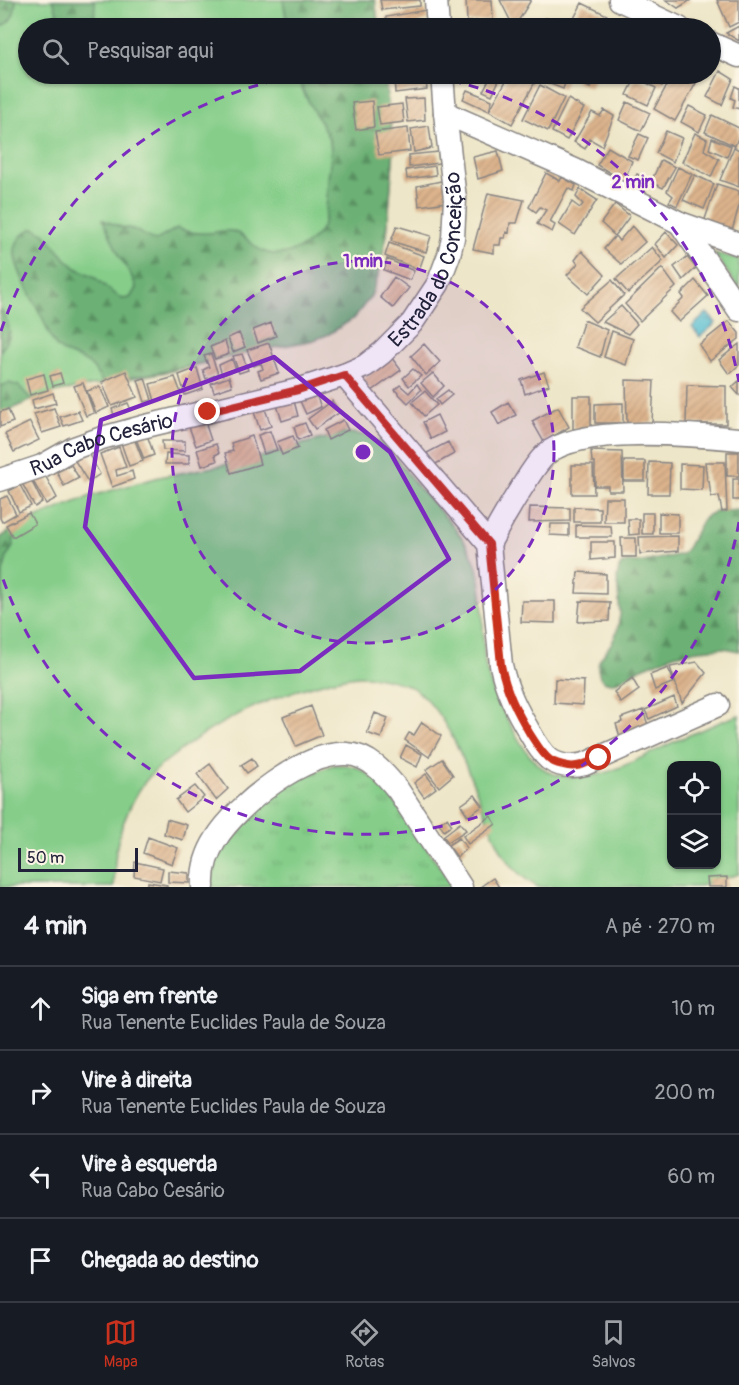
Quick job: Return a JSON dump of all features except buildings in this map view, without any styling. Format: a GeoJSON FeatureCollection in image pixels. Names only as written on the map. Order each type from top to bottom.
{"type":"FeatureCollection","features":[{"type":"Feature","properties":{"kind":"street"},"geometry":{"type":"LineString","coordinates":[[436,0],[437,18]]}},
{"type":"Feature","properties":{"kind":"street"},"geometry":{"type":"LineString","coordinates":[[621,0],[658,18]]}},
{"type":"Feature","properties":{"kind":"street"},"geometry":{"type":"LineString","coordinates":[[721,48],[739,56]]}},
{"type":"Feature","properties":{"kind":"street","name":"Estrada do Conceição"},"geometry":{"type":"LineString","coordinates":[[344,375],[365,366],[382,353],[412,323],[438,284],[449,255],[455,220],[455,199],[442,84]]}},
{"type":"Feature","properties":{"kind":"street"},"geometry":{"type":"LineString","coordinates":[[444,113],[576,170],[680,224],[739,244]]}},
{"type":"Feature","properties":{"kind":"street"},"geometry":{"type":"LineString","coordinates":[[680,224],[739,310]]}},
{"type":"Feature","properties":{"kind":"street"},"geometry":{"type":"LineString","coordinates":[[344,375],[489,544]]}},
{"type":"Feature","properties":{"kind":"street","name":"Rua Cabo Cesário"},"geometry":{"type":"LineString","coordinates":[[0,480],[42,466],[74,448],[102,438],[298,390],[344,375]]}},
{"type":"Feature","properties":{"kind":"street"},"geometry":{"type":"LineString","coordinates":[[718,705],[585,764],[566,766],[551,760],[536,743],[519,715],[504,681],[489,544],[505,513],[533,469],[544,455],[565,443],[622,434],[692,435],[739,439]]}},
{"type":"Feature","properties":{"kind":"street"},"geometry":{"type":"LineString","coordinates":[[203,887],[205,865],[216,839],[234,816],[258,794],[299,767],[329,755],[349,754],[374,764],[393,784],[461,887]]}},
{"type":"Feature","properties":{"kind":"highlighted area"},"geometry":{"type":"Polygon","coordinates":[[[274,357],[390,452],[449,559],[300,671],[194,678],[85,527],[101,420],[274,357]]]}},
{"type":"Feature","properties":{"kind":"green space"},"geometry":{"type":"Polygon","coordinates":[[[0,0],[375,0],[378,18],[18,18],[18,84],[385,84],[394,147],[387,235],[377,279],[371,296],[354,318],[329,334],[314,340],[173,371],[53,393],[0,414],[0,0]]]}},
{"type":"Feature","properties":{"kind":"green space"},"geometry":{"type":"Polygon","coordinates":[[[0,0],[16,0],[12,16],[0,27],[0,0]]]}},
{"type":"Feature","properties":{"kind":"green space"},"geometry":{"type":"Polygon","coordinates":[[[53,0],[95,0],[94,18],[59,18],[53,0]]]}},
{"type":"Feature","properties":{"kind":"green space"},"geometry":{"type":"Polygon","coordinates":[[[283,0],[375,0],[378,18],[286,18],[283,0]]]}},
{"type":"Feature","properties":{"kind":"green space"},"geometry":{"type":"Polygon","coordinates":[[[301,84],[385,84],[394,147],[387,235],[371,296],[354,318],[329,334],[314,340],[173,370],[102,382],[90,365],[56,346],[26,286],[16,260],[15,250],[18,241],[31,229],[35,228],[44,233],[76,268],[93,276],[122,299],[130,298],[136,288],[103,220],[133,229],[155,241],[177,228],[200,233],[232,231],[271,254],[292,251],[305,245],[316,236],[323,225],[326,210],[331,152],[328,136],[301,84]]]}},
{"type":"Feature","properties":{"kind":"green space"},"geometry":{"type":"Polygon","coordinates":[[[714,253],[739,259],[739,289],[714,253]]]}},
{"type":"Feature","properties":{"kind":"green space"},"geometry":{"type":"Polygon","coordinates":[[[0,307],[8,325],[9,335],[0,351],[0,307]]]}},
{"type":"Feature","properties":{"kind":"green space"},"geometry":{"type":"Polygon","coordinates":[[[9,383],[19,386],[32,400],[0,414],[0,386],[9,383]]]}},
{"type":"Feature","properties":{"kind":"green space"},"geometry":{"type":"Polygon","coordinates":[[[347,433],[371,437],[395,456],[467,545],[472,555],[482,595],[485,663],[490,681],[501,708],[522,745],[545,770],[570,777],[605,773],[739,715],[739,874],[697,887],[538,887],[517,871],[502,851],[455,742],[427,700],[416,690],[404,684],[359,676],[299,690],[242,712],[189,744],[161,766],[143,784],[125,819],[116,851],[114,887],[0,887],[0,538],[16,527],[88,497],[159,477],[251,460],[347,433]]]}},
{"type":"Feature","properties":{"kind":"green space"},"geometry":{"type":"Polygon","coordinates":[[[739,510],[739,651],[724,648],[674,655],[640,669],[621,680],[611,683],[603,681],[598,669],[599,661],[617,631],[620,615],[617,578],[622,564],[682,554],[708,515],[715,512],[739,510]]]}},
{"type":"Feature","properties":{"kind":"green space"},"geometry":{"type":"Polygon","coordinates":[[[16,527],[13,546],[3,572],[3,599],[0,613],[0,538],[16,527]]]}},
{"type":"Feature","properties":{"kind":"green space"},"geometry":{"type":"Polygon","coordinates":[[[333,765],[356,767],[384,787],[454,887],[211,887],[215,861],[242,816],[286,783],[333,765]]]}},
{"type":"Feature","properties":{"kind":"water"},"geometry":{"type":"Polygon","coordinates":[[[707,313],[716,323],[700,337],[692,327],[707,313]]]}},
{"type":"Feature","properties":{"kind":"route"},"geometry":{"type":"LineString","coordinates":[[208,412],[298,390],[344,375],[489,544],[504,681],[519,715],[536,743],[551,760],[566,766],[585,764],[599,758]]}}]}
